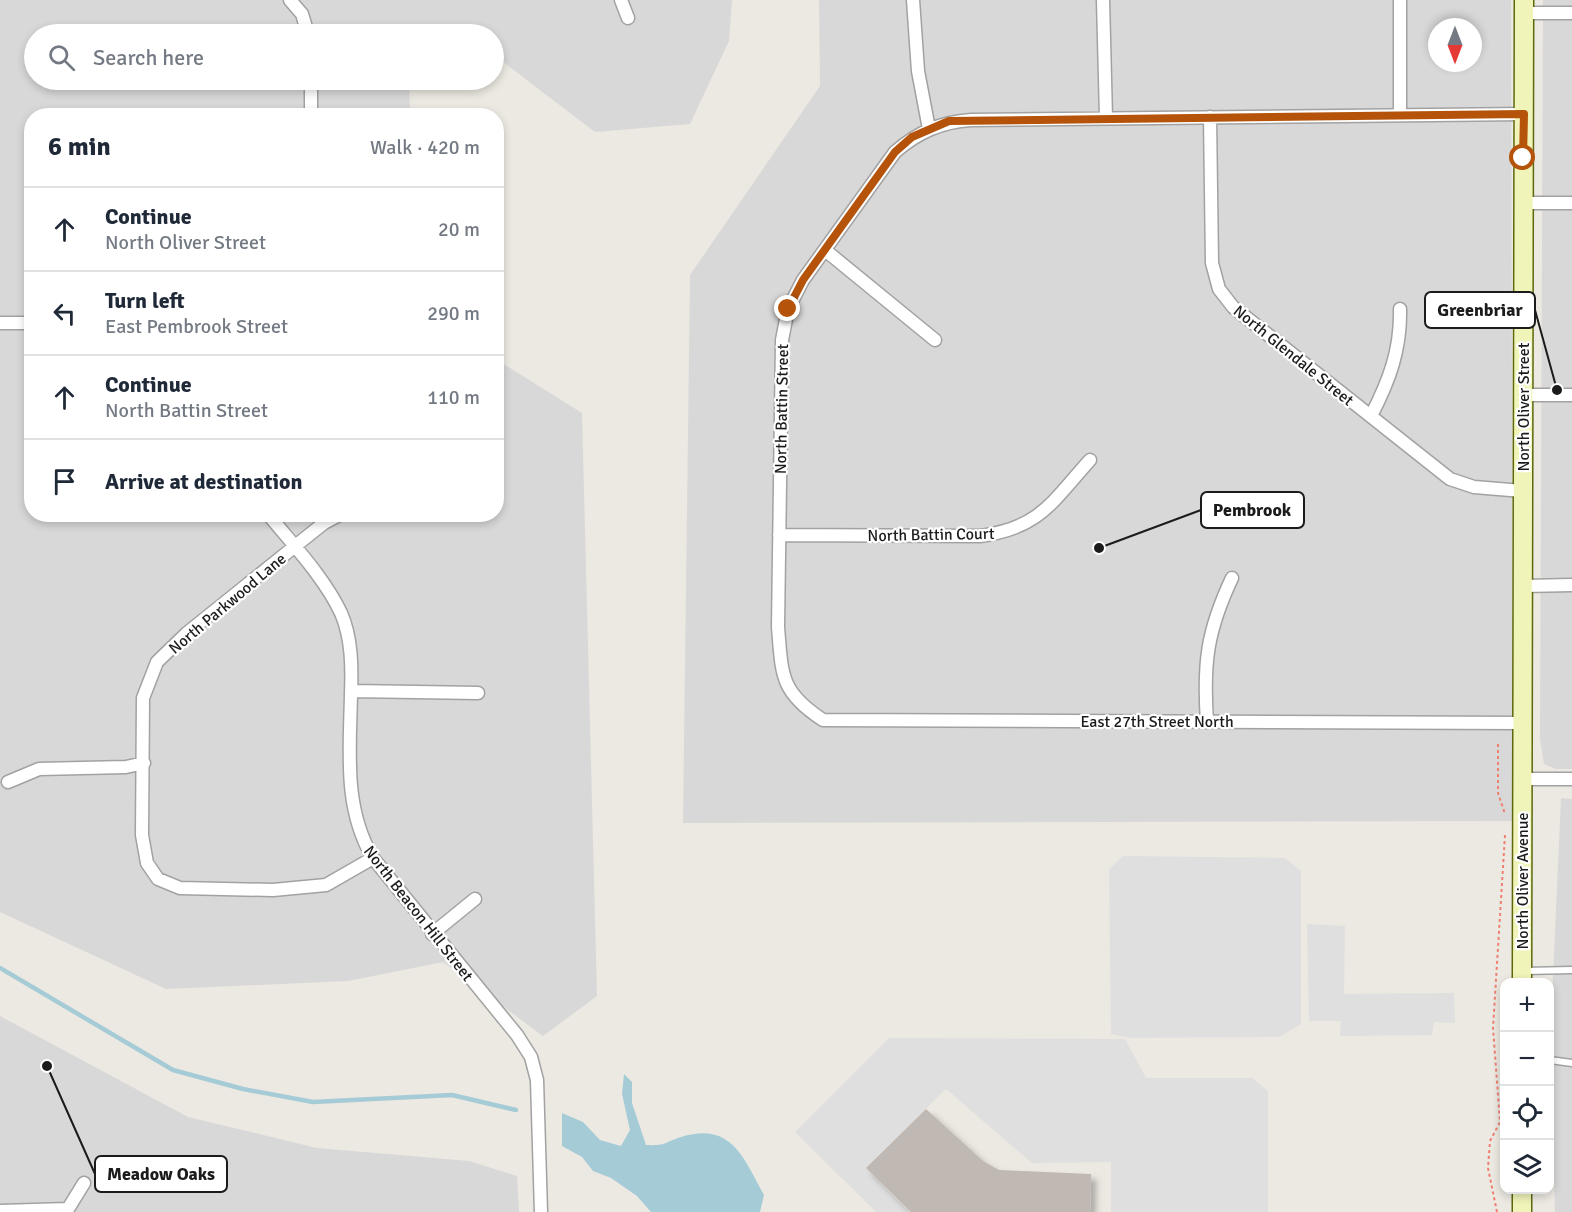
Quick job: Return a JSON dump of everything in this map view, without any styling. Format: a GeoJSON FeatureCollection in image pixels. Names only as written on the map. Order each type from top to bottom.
{"type":"FeatureCollection","features":[{"type":"Feature","properties":{"kind":"main road","name":"North Oliver Street"},"geometry":{"type":"LineString","coordinates":[[1522,779],[1524,7]]}},
{"type":"Feature","properties":{"kind":"main road","name":"North Oliver Avenue"},"geometry":{"type":"LineString","coordinates":[[1522,779],[1522,977]]}},
{"type":"Feature","properties":{"kind":"main road"},"geometry":{"type":"LineString","coordinates":[[1522,1194],[1522,1212]]}},
{"type":"Feature","properties":{"kind":"street"},"geometry":{"type":"LineString","coordinates":[[290,0],[302,14],[305,24]]}},
{"type":"Feature","properties":{"kind":"street"},"geometry":{"type":"LineString","coordinates":[[621,0],[628,18]]}},
{"type":"Feature","properties":{"kind":"street"},"geometry":{"type":"LineString","coordinates":[[913,0],[918,71],[929,129]]}},
{"type":"Feature","properties":{"kind":"street"},"geometry":{"type":"LineString","coordinates":[[1103,0],[1106,118]]}},
{"type":"Feature","properties":{"kind":"street"},"geometry":{"type":"LineString","coordinates":[[1400,0],[1400,115]]}},
{"type":"Feature","properties":{"kind":"street"},"geometry":{"type":"LineString","coordinates":[[1524,7],[1572,14]]}},
{"type":"Feature","properties":{"kind":"street"},"geometry":{"type":"LineString","coordinates":[[310,90],[311,108]]}},
{"type":"Feature","properties":{"kind":"street","name":"North Battin Street"},"geometry":{"type":"LineString","coordinates":[[798,700],[790,694],[781,670],[778,627],[782,340],[788,309],[803,280],[895,152],[912,137],[949,121],[971,120],[1524,114]]}},
{"type":"Feature","properties":{"kind":"street","name":"North Glendale Street"},"geometry":{"type":"LineString","coordinates":[[1210,117],[1211,252],[1219,289],[1233,307],[1450,479],[1474,487],[1523,490]]}},
{"type":"Feature","properties":{"kind":"street"},"geometry":{"type":"LineString","coordinates":[[1523,203],[1572,203]]}},
{"type":"Feature","properties":{"kind":"street"},"geometry":{"type":"LineString","coordinates":[[825,250],[935,340]]}},
{"type":"Feature","properties":{"kind":"street"},"geometry":{"type":"LineString","coordinates":[[1371,416],[1394,368],[1399,348],[1400,309]]}},
{"type":"Feature","properties":{"kind":"street"},"geometry":{"type":"LineString","coordinates":[[0,323],[24,323]]}},
{"type":"Feature","properties":{"kind":"street"},"geometry":{"type":"LineString","coordinates":[[1523,395],[1572,395]]}},
{"type":"Feature","properties":{"kind":"street","name":"North Battin Court"},"geometry":{"type":"LineString","coordinates":[[779,535],[980,536],[1006,533],[1032,522],[1090,460]]}},
{"type":"Feature","properties":{"kind":"street","name":"North Beacon Hill Street"},"geometry":{"type":"LineString","coordinates":[[274,522],[324,585],[342,615],[352,662],[351,801],[361,837],[373,858],[432,934],[517,1035],[531,1057],[537,1080],[541,1212]]}},
{"type":"Feature","properties":{"kind":"street","name":"North Parkwood Lane"},"geometry":{"type":"LineString","coordinates":[[144,763],[143,698],[157,662],[187,633],[326,522]]}},
{"type":"Feature","properties":{"kind":"street"},"geometry":{"type":"LineString","coordinates":[[1207,722],[1205,684],[1207,646],[1216,611],[1232,578]]}},
{"type":"Feature","properties":{"kind":"street"},"geometry":{"type":"LineString","coordinates":[[1523,586],[1572,585]]}},
{"type":"Feature","properties":{"kind":"street"},"geometry":{"type":"LineString","coordinates":[[352,691],[478,693]]}},
{"type":"Feature","properties":{"kind":"street","name":"East 27th Street North"},"geometry":{"type":"LineString","coordinates":[[798,700],[823,720],[1522,723]]}},
{"type":"Feature","properties":{"kind":"street"},"geometry":{"type":"LineString","coordinates":[[8,782],[39,769],[126,767],[144,763],[142,835],[147,863],[158,879],[180,888],[273,890],[326,885],[373,858]]}},
{"type":"Feature","properties":{"kind":"street"},"geometry":{"type":"LineString","coordinates":[[1522,779],[1572,779]]}},
{"type":"Feature","properties":{"kind":"street"},"geometry":{"type":"LineString","coordinates":[[432,934],[475,898]]}},
{"type":"Feature","properties":{"kind":"street"},"geometry":{"type":"LineString","coordinates":[[0,1211],[68,1209],[84,1184]]}},
{"type":"Feature","properties":{"kind":"lane"},"geometry":{"type":"LineString","coordinates":[[1522,977],[1572,970],[1572,966]]}},
{"type":"Feature","properties":{"kind":"lane"},"geometry":{"type":"LineString","coordinates":[[1554,1060],[1572,1062]]}},
{"type":"Feature","properties":{"kind":"path"},"geometry":{"type":"LineString","coordinates":[[1498,744],[1498,793],[1506,817]]}},
{"type":"Feature","properties":{"kind":"path"},"geometry":{"type":"LineString","coordinates":[[1497,1212],[1488,1168],[1490,1141],[1500,1122],[1493,1028],[1506,829]]}},
{"type":"Feature","properties":{"kind":"shaded area"},"geometry":{"type":"Polygon","coordinates":[[[0,0],[732,0],[729,41],[690,124],[595,132],[504,63],[504,24],[24,24],[24,90],[409,90],[410,108],[24,108],[24,522],[504,522],[504,364],[582,413],[597,996],[543,1036],[443,962],[348,981],[166,989],[0,912],[0,0]]]}},
{"type":"Feature","properties":{"kind":"shaded area"},"geometry":{"type":"Polygon","coordinates":[[[819,0],[1511,0],[1513,821],[683,823],[690,275],[820,86],[819,0]]]}},
{"type":"Feature","properties":{"kind":"shaded area"},"geometry":{"type":"Polygon","coordinates":[[[1543,0],[1572,0],[1572,769],[1556,769],[1544,764],[1540,739],[1543,0]]]}},
{"type":"Feature","properties":{"kind":"shaded area"},"geometry":{"type":"Polygon","coordinates":[[[1561,798],[1572,799],[1572,1212],[1555,1212],[1553,978],[1561,798]]]}},
{"type":"Feature","properties":{"kind":"shaded area"},"geometry":{"type":"Polygon","coordinates":[[[1123,856],[1285,858],[1301,871],[1301,1024],[1279,1037],[1129,1038],[1111,1034],[1109,869],[1123,856]]]}},
{"type":"Feature","properties":{"kind":"shaded area"},"geometry":{"type":"Polygon","coordinates":[[[1307,924],[1345,926],[1344,994],[1454,993],[1455,1023],[1434,1022],[1432,1035],[1340,1036],[1341,1021],[1309,1021],[1307,924]]]}},
{"type":"Feature","properties":{"kind":"shaded area"},"geometry":{"type":"Polygon","coordinates":[[[0,1016],[188,1117],[317,1148],[469,1161],[517,1176],[519,1212],[0,1212],[0,1016]]]}},
{"type":"Feature","properties":{"kind":"shaded area"},"geometry":{"type":"Polygon","coordinates":[[[889,1038],[1125,1039],[1146,1078],[1252,1078],[1268,1091],[1268,1212],[1111,1212],[1111,1162],[1032,1163],[946,1089],[866,1168],[909,1212],[876,1212],[795,1132],[889,1038]]]}},
{"type":"Feature","properties":{"kind":"water"},"geometry":{"type":"Polygon","coordinates":[[[624,1074],[632,1082],[632,1103],[646,1145],[662,1144],[698,1133],[713,1134],[724,1139],[734,1146],[750,1168],[764,1195],[760,1212],[651,1212],[637,1196],[611,1178],[593,1171],[582,1157],[562,1146],[562,1113],[583,1122],[600,1140],[621,1146],[630,1130],[622,1094],[624,1074]]]}},
{"type":"Feature","properties":{"kind":"building"},"geometry":{"type":"Polygon","coordinates":[[[926,1109],[983,1161],[999,1170],[1091,1174],[1090,1212],[911,1212],[866,1168],[926,1109]]]}},
{"type":"Feature","properties":{"kind":"waterway"},"geometry":{"type":"LineString","coordinates":[[0,968],[173,1070],[243,1089],[313,1102],[452,1095],[516,1110]]}},
{"type":"Feature","properties":{"kind":"place","name":"Greenbriar"},"geometry":{"type":"Point","coordinates":[1557,390]}},
{"type":"Feature","properties":{"kind":"place","name":"Pembrook"},"geometry":{"type":"Point","coordinates":[1099,548]}},
{"type":"Feature","properties":{"kind":"place","name":"Meadow Oaks"},"geometry":{"type":"Point","coordinates":[47,1066]}},
{"type":"Feature","properties":{"kind":"route"},"geometry":{"type":"LineString","coordinates":[[788,309],[803,280],[895,152],[912,137],[949,121],[1524,114],[1523,158]]}}]}
